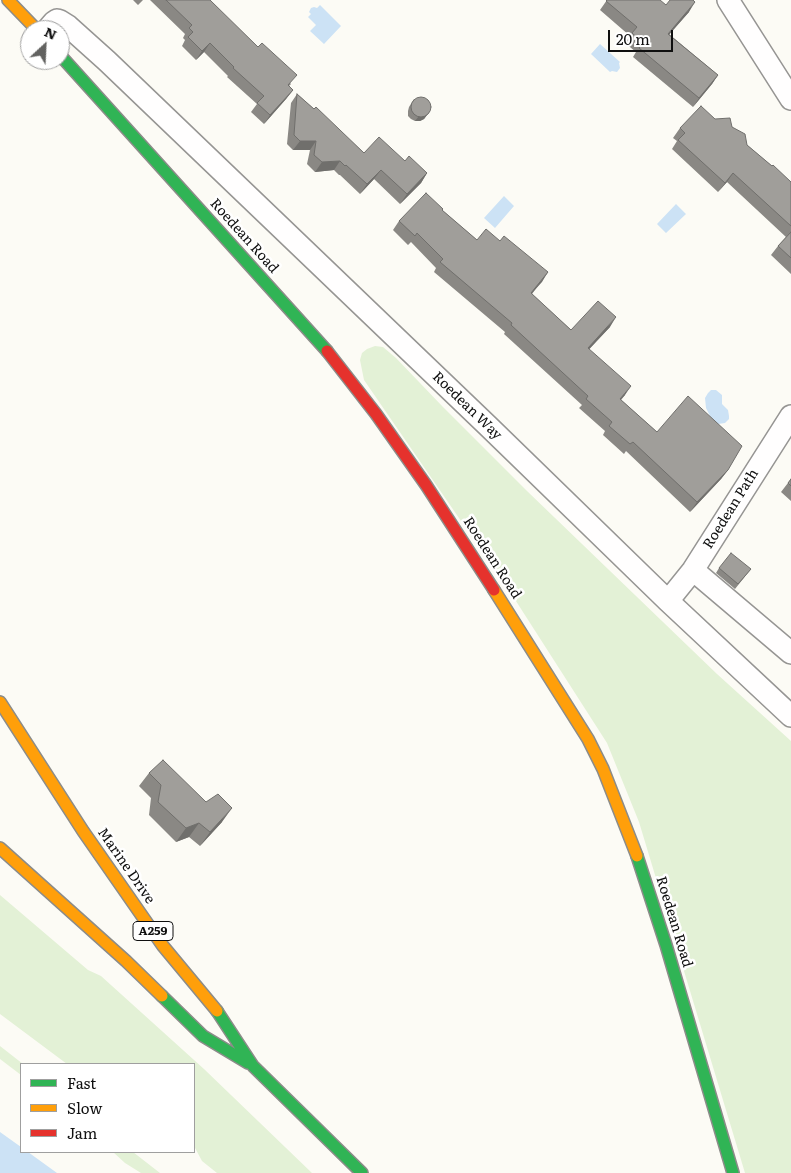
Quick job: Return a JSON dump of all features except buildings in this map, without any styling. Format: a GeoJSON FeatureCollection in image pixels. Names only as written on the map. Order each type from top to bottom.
{"type":"FeatureCollection","features":[{"type":"Feature","properties":{"kind":"main road"},"geometry":{"type":"LineString","coordinates":[[8,0],[27,20]]}},
{"type":"Feature","properties":{"kind":"main road","name":"Roedean Road"},"geometry":{"type":"LineString","coordinates":[[70,66],[322,345],[376,414],[442,509],[532,648],[588,740],[603,769],[640,860],[733,1173]]}},
{"type":"Feature","properties":{"kind":"main road","name":"Marine Drive"},"geometry":{"type":"LineString","coordinates":[[0,702],[83,830],[152,931],[222,1018],[253,1066],[362,1173]]}},
{"type":"Feature","properties":{"kind":"main road","name":"Marine Drive"},"geometry":{"type":"LineString","coordinates":[[0,848],[126,961],[203,1036],[253,1066]]}},
{"type":"Feature","properties":{"kind":"street"},"geometry":{"type":"LineString","coordinates":[[728,0],[791,99]]}},
{"type":"Feature","properties":{"kind":"street","name":"Roedean Way"},"geometry":{"type":"LineString","coordinates":[[70,28],[488,426],[668,601],[791,716]]}},
{"type":"Feature","properties":{"kind":"street"},"geometry":{"type":"LineString","coordinates":[[118,120],[144,97]]}},
{"type":"Feature","properties":{"kind":"street","name":"Roedean Path"},"geometry":{"type":"LineString","coordinates":[[668,601],[693,570],[791,416]]}},
{"type":"Feature","properties":{"kind":"street"},"geometry":{"type":"LineString","coordinates":[[693,570],[791,653]]}},
{"type":"Feature","properties":{"kind":"green space"},"geometry":{"type":"Polygon","coordinates":[[[375,346],[383,347],[396,358],[527,491],[717,674],[791,741],[791,1173],[745,1173],[639,822],[607,743],[514,598],[364,380],[360,360],[362,353],[375,346]]]}},
{"type":"Feature","properties":{"kind":"green space"},"geometry":{"type":"Polygon","coordinates":[[[0,895],[88,970],[101,976],[204,1069],[312,1173],[217,1173],[202,1161],[195,1148],[195,1063],[66,1063],[0,1014],[0,895]]]}},
{"type":"Feature","properties":{"kind":"green space"},"geometry":{"type":"Polygon","coordinates":[[[0,1046],[22,1063],[20,1063],[20,1074],[0,1059],[0,1046]]]}},
{"type":"Feature","properties":{"kind":"green space"},"geometry":{"type":"Polygon","coordinates":[[[114,1153],[134,1153],[160,1173],[141,1173],[125,1163],[114,1153]]]}},
{"type":"Feature","properties":{"kind":"water"},"geometry":{"type":"Polygon","coordinates":[[[320,5],[341,26],[324,44],[310,31],[316,25],[308,17],[311,14],[309,12],[311,8],[317,8],[320,5]]]}},
{"type":"Feature","properties":{"kind":"water"},"geometry":{"type":"Polygon","coordinates":[[[600,44],[620,62],[620,68],[617,72],[610,72],[591,54],[600,44]]]}},
{"type":"Feature","properties":{"kind":"water"},"geometry":{"type":"Polygon","coordinates":[[[504,196],[514,206],[495,228],[484,218],[504,196]]]}},
{"type":"Feature","properties":{"kind":"water"},"geometry":{"type":"Polygon","coordinates":[[[676,204],[686,214],[666,233],[657,224],[676,204]]]}},
{"type":"Feature","properties":{"kind":"water"},"geometry":{"type":"Polygon","coordinates":[[[711,390],[716,390],[722,395],[722,404],[728,410],[729,416],[725,423],[718,424],[711,418],[706,408],[705,398],[711,390]]]}},
{"type":"Feature","properties":{"kind":"water"},"geometry":{"type":"Polygon","coordinates":[[[0,1132],[20,1146],[20,1153],[29,1153],[57,1173],[0,1173],[0,1132]]]}},
{"type":"Feature","properties":{"kind":"traffic: fast"},"geometry":{"type":"LineString","coordinates":[[70,66],[327,351]]}},
{"type":"Feature","properties":{"kind":"traffic: fast"},"geometry":{"type":"LineString","coordinates":[[637,856],[666,945],[733,1173]]}},
{"type":"Feature","properties":{"kind":"traffic: fast"},"geometry":{"type":"LineString","coordinates":[[162,996],[203,1036],[248,1063]]}},
{"type":"Feature","properties":{"kind":"traffic: fast"},"geometry":{"type":"LineString","coordinates":[[217,1011],[253,1066],[362,1173]]}},
{"type":"Feature","properties":{"kind":"traffic: slow"},"geometry":{"type":"LineString","coordinates":[[8,0],[27,20]]}},
{"type":"Feature","properties":{"kind":"traffic: slow"},"geometry":{"type":"LineString","coordinates":[[494,590],[588,739],[603,769],[637,856]]}},
{"type":"Feature","properties":{"kind":"traffic: slow"},"geometry":{"type":"LineString","coordinates":[[0,702],[83,831],[163,946],[217,1011]]}},
{"type":"Feature","properties":{"kind":"traffic: slow"},"geometry":{"type":"LineString","coordinates":[[0,848],[126,961],[162,996]]}},
{"type":"Feature","properties":{"kind":"traffic: jam"},"geometry":{"type":"LineString","coordinates":[[327,351],[376,414],[426,485],[494,590]]}}]}
